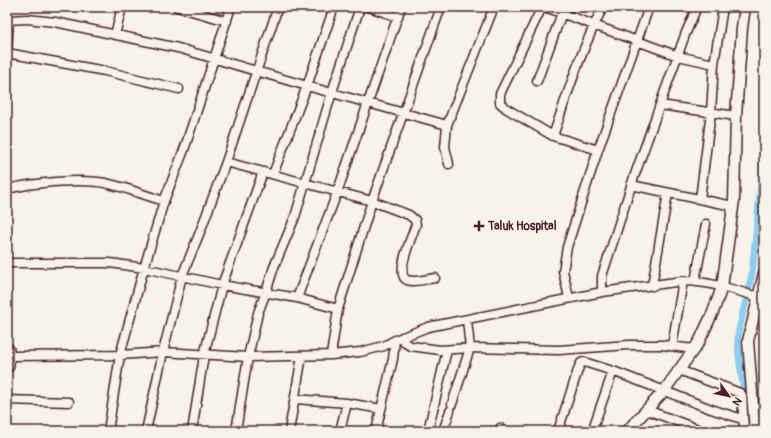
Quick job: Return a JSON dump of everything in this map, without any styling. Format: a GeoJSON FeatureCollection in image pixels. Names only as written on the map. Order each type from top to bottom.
{"type":"FeatureCollection","features":[{"type":"Feature","properties":{"kind":"street"},"geometry":{"type":"LineString","coordinates":[[115,34],[122,7]]}},
{"type":"Feature","properties":{"kind":"street"},"geometry":{"type":"LineString","coordinates":[[177,7],[226,20]]}},
{"type":"Feature","properties":{"kind":"street"},"geometry":{"type":"LineString","coordinates":[[108,431],[120,355],[144,268],[164,201],[184,150],[231,7]]}},
{"type":"Feature","properties":{"kind":"street"},"geometry":{"type":"LineString","coordinates":[[146,431],[163,352],[182,276],[226,162],[278,7]]}},
{"type":"Feature","properties":{"kind":"street"},"geometry":{"type":"LineString","coordinates":[[273,174],[307,86],[334,7]]}},
{"type":"Feature","properties":{"kind":"street"},"geometry":{"type":"LineString","coordinates":[[236,431],[248,357],[258,312],[274,267],[295,217],[332,92],[360,7]]}},
{"type":"Feature","properties":{"kind":"street"},"geometry":{"type":"LineString","coordinates":[[369,7],[398,16]]}},
{"type":"Feature","properties":{"kind":"street"},"geometry":{"type":"LineString","coordinates":[[297,298],[337,193],[401,7]]}},
{"type":"Feature","properties":{"kind":"street"},"geometry":{"type":"LineString","coordinates":[[331,355],[338,309],[372,201],[441,7]]}},
{"type":"Feature","properties":{"kind":"street"},"geometry":{"type":"LineString","coordinates":[[449,164],[445,147],[447,125],[494,7]]}},
{"type":"Feature","properties":{"kind":"street"},"geometry":{"type":"LineString","coordinates":[[598,150],[553,136],[502,106],[499,98],[500,94],[543,7],[678,56],[714,64]]}},
{"type":"Feature","properties":{"kind":"street"},"geometry":{"type":"LineString","coordinates":[[553,136],[576,66],[603,7]]}},
{"type":"Feature","properties":{"kind":"street"},"geometry":{"type":"LineString","coordinates":[[569,298],[563,271],[567,247],[598,150],[649,7]]}},
{"type":"Feature","properties":{"kind":"street"},"geometry":{"type":"LineString","coordinates":[[602,292],[602,276],[631,185],[685,35],[697,7]]}},
{"type":"Feature","properties":{"kind":"street"},"geometry":{"type":"LineString","coordinates":[[700,199],[711,112],[714,64],[723,7]]}},
{"type":"Feature","properties":{"kind":"street"},"geometry":{"type":"LineString","coordinates":[[629,430],[664,391],[694,350],[725,288],[733,206],[736,116],[742,28],[745,7]]}},
{"type":"Feature","properties":{"kind":"street"},"geometry":{"type":"LineString","coordinates":[[537,81],[562,13]]}},
{"type":"Feature","properties":{"kind":"street"},"geometry":{"type":"LineString","coordinates":[[178,89],[104,71],[7,53],[8,20],[27,19],[55,22],[178,48],[447,125]]}},
{"type":"Feature","properties":{"kind":"street"},"geometry":{"type":"LineString","coordinates":[[660,105],[736,116]]}},
{"type":"Feature","properties":{"kind":"street"},"geometry":{"type":"LineString","coordinates":[[226,162],[337,193],[372,201],[409,215],[415,220],[416,224],[402,268],[404,278],[412,281],[435,278]]}},
{"type":"Feature","properties":{"kind":"street"},"geometry":{"type":"LineString","coordinates":[[192,431],[204,355],[222,285],[263,172]]}},
{"type":"Feature","properties":{"kind":"street"},"geometry":{"type":"LineString","coordinates":[[7,189],[24,185],[74,181],[95,182],[124,188],[164,201]]}},
{"type":"Feature","properties":{"kind":"street"},"geometry":{"type":"LineString","coordinates":[[631,185],[733,206]]}},
{"type":"Feature","properties":{"kind":"street"},"geometry":{"type":"LineString","coordinates":[[652,286],[668,193]]}},
{"type":"Feature","properties":{"kind":"street"},"geometry":{"type":"LineString","coordinates":[[695,281],[706,224]]}},
{"type":"Feature","properties":{"kind":"street"},"geometry":{"type":"LineString","coordinates":[[7,263],[110,263],[144,268],[222,285],[297,298],[338,309]]}},
{"type":"Feature","properties":{"kind":"street"},"geometry":{"type":"LineString","coordinates":[[755,431],[748,341],[764,273]]}},
{"type":"Feature","properties":{"kind":"street"},"geometry":{"type":"LineString","coordinates":[[672,346],[683,281]]}},
{"type":"Feature","properties":{"kind":"street"},"geometry":{"type":"LineString","coordinates":[[7,357],[120,355],[163,352],[248,357],[331,355],[360,352],[384,346],[399,338],[428,327],[602,292],[683,281],[695,281],[758,297]]}},
{"type":"Feature","properties":{"kind":"street"},"geometry":{"type":"LineString","coordinates":[[443,431],[470,348],[467,320]]}},
{"type":"Feature","properties":{"kind":"street"},"geometry":{"type":"LineString","coordinates":[[399,338],[411,346],[440,350],[470,348],[559,350],[629,346],[672,346],[694,350]]}},
{"type":"Feature","properties":{"kind":"street"},"geometry":{"type":"LineString","coordinates":[[376,431],[399,338]]}},
{"type":"Feature","properties":{"kind":"street"},"geometry":{"type":"LineString","coordinates":[[428,431],[448,350]]}},
{"type":"Feature","properties":{"kind":"street"},"geometry":{"type":"LineString","coordinates":[[289,431],[302,356]]}},
{"type":"Feature","properties":{"kind":"street"},"geometry":{"type":"LineString","coordinates":[[558,431],[581,364],[584,362],[614,371],[742,419]]}},
{"type":"Feature","properties":{"kind":"street"},"geometry":{"type":"LineString","coordinates":[[679,370],[740,393],[742,399],[742,419],[744,431]]}},
{"type":"Feature","properties":{"kind":"street"},"geometry":{"type":"LineString","coordinates":[[592,431],[614,371]]}},
{"type":"Feature","properties":{"kind":"street"},"geometry":{"type":"LineString","coordinates":[[295,399],[347,403],[381,409]]}},
{"type":"Feature","properties":{"kind":"street"},"geometry":{"type":"LineString","coordinates":[[7,400],[69,402]]}},
{"type":"Feature","properties":{"kind":"street"},"geometry":{"type":"LineString","coordinates":[[340,431],[347,403]]}},
{"type":"Feature","properties":{"kind":"street"},"geometry":{"type":"LineString","coordinates":[[646,410],[703,431]]}},
{"type":"Feature","properties":{"kind":"waterway"},"geometry":{"type":"LineString","coordinates":[[745,399],[738,339],[752,274],[764,152]]}},
{"type":"Feature","properties":{"kind":"waterway"},"geometry":{"type":"LineString","coordinates":[[746,411],[749,431]]}},
{"type":"Feature","properties":{"kind":"place","name":"Taluk Hospital"},"geometry":{"type":"Point","coordinates":[479,226]}}]}
